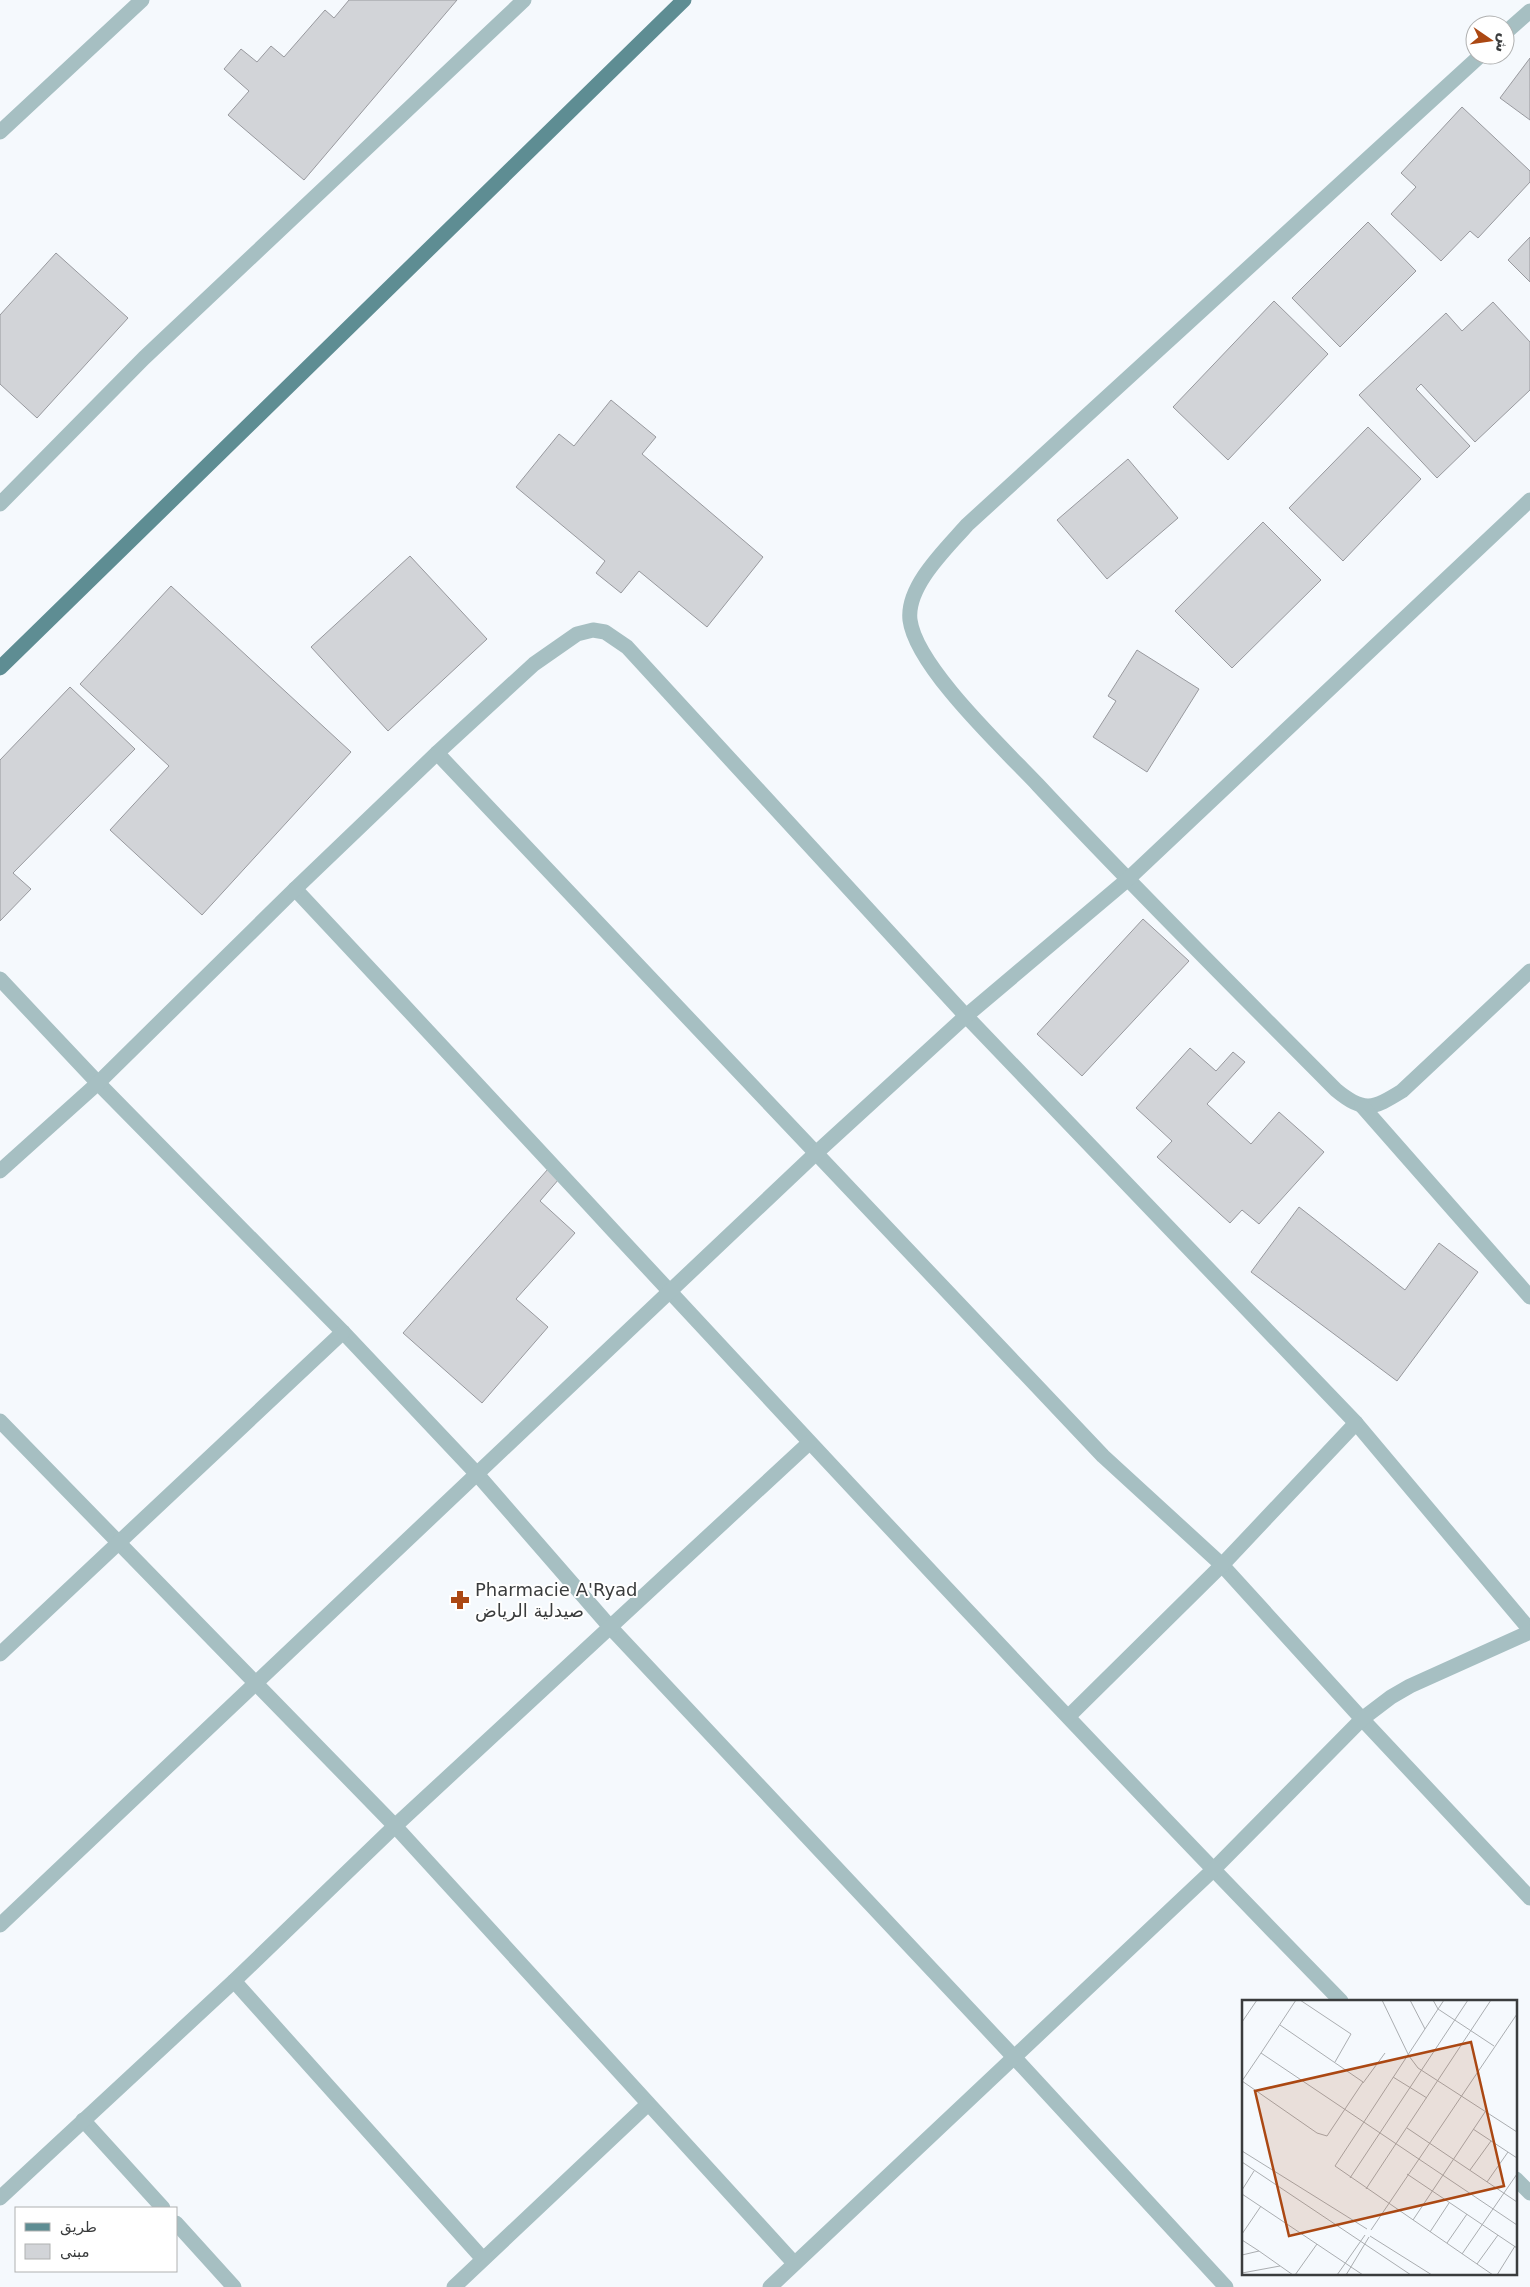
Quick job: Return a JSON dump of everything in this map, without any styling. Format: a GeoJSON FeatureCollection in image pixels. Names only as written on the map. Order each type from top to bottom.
{"type":"FeatureCollection","features":[{"type":"Feature","properties":{"kind":"main road"},"geometry":{"type":"LineString","coordinates":[[0,668],[684,0]]}},
{"type":"Feature","properties":{"kind":"street"},"geometry":{"type":"LineString","coordinates":[[0,132],[142,0]]}},
{"type":"Feature","properties":{"kind":"street"},"geometry":{"type":"LineString","coordinates":[[0,504],[144,358],[524,0]]}},
{"type":"Feature","properties":{"kind":"street"},"geometry":{"type":"LineString","coordinates":[[1515,24],[1530,10]]}},
{"type":"Feature","properties":{"kind":"street"},"geometry":{"type":"LineString","coordinates":[[1470,65],[967,525],[927,571],[913,600],[910,618],[914,638],[932,667],[968,712],[1127,880],[1351,1103],[1370,1107],[1381,1104],[1402,1091],[1530,971]]}},
{"type":"Feature","properties":{"kind":"street"},"geometry":{"type":"LineString","coordinates":[[0,1925],[815,1154],[966,1016],[1127,880],[1530,500]]}},
{"type":"Feature","properties":{"kind":"street"},"geometry":{"type":"LineString","coordinates":[[0,1171],[98,1083],[295,889],[437,753],[541,659],[578,634],[593,630],[604,632],[627,647],[966,1016],[1356,1423],[1530,1631],[1410,1686],[1391,1697],[1362,1719],[1213,1870],[770,2287]]}},
{"type":"Feature","properties":{"kind":"street"},"geometry":{"type":"LineString","coordinates":[[437,753],[1103,1456],[1222,1566],[1530,1898]]}},
{"type":"Feature","properties":{"kind":"street"},"geometry":{"type":"LineString","coordinates":[[295,889],[671,1290],[809,1443],[1213,1870],[1340,2000]]}},
{"type":"Feature","properties":{"kind":"street"},"geometry":{"type":"LineString","coordinates":[[0,979],[98,1083],[343,1332],[477,1474],[611,1628],[1014,2056],[1226,2287]]}},
{"type":"Feature","properties":{"kind":"street"},"geometry":{"type":"LineString","coordinates":[[1362,1106],[1530,1297]]}},
{"type":"Feature","properties":{"kind":"street"},"geometry":{"type":"LineString","coordinates":[[0,1654],[343,1332]]}},
{"type":"Feature","properties":{"kind":"street"},"geometry":{"type":"LineString","coordinates":[[0,1421],[395,1826],[794,2263]]}},
{"type":"Feature","properties":{"kind":"street"},"geometry":{"type":"LineString","coordinates":[[1069,1716],[1222,1566],[1356,1423]]}},
{"type":"Feature","properties":{"kind":"street"},"geometry":{"type":"LineString","coordinates":[[0,2198],[234,1981],[395,1826],[809,1443]]}},
{"type":"Feature","properties":{"kind":"street"},"geometry":{"type":"LineString","coordinates":[[234,1981],[483,2259]]}},
{"type":"Feature","properties":{"kind":"street"},"geometry":{"type":"LineString","coordinates":[[454,2287],[648,2104]]}},
{"type":"Feature","properties":{"kind":"street"},"geometry":{"type":"LineString","coordinates":[[83,2120],[162,2207]]}},
{"type":"Feature","properties":{"kind":"street"},"geometry":{"type":"LineString","coordinates":[[1518,2181],[1530,2193]]}},
{"type":"Feature","properties":{"kind":"street"},"geometry":{"type":"LineString","coordinates":[[178,2225],[234,2287]]}},
{"type":"Feature","properties":{"kind":"building"},"geometry":{"type":"Polygon","coordinates":[[[349,0],[457,0],[304,180],[228,115],[249,91],[224,69],[241,49],[257,62],[271,46],[284,57],[325,10],[334,18],[349,0]]]}},
{"type":"Feature","properties":{"kind":"building"},"geometry":{"type":"Polygon","coordinates":[[[1530,58],[1530,120],[1500,98],[1530,58]]]}},
{"type":"Feature","properties":{"kind":"building"},"geometry":{"type":"Polygon","coordinates":[[[1462,107],[1530,171],[1530,182],[1478,238],[1470,231],[1441,261],[1391,214],[1416,187],[1401,173],[1462,107]]]}},
{"type":"Feature","properties":{"kind":"building"},"geometry":{"type":"Polygon","coordinates":[[[1368,222],[1416,271],[1340,347],[1292,298],[1368,222]]]}},
{"type":"Feature","properties":{"kind":"building"},"geometry":{"type":"Polygon","coordinates":[[[1530,237],[1530,282],[1508,260],[1530,237]]]}},
{"type":"Feature","properties":{"kind":"building"},"geometry":{"type":"Polygon","coordinates":[[[56,253],[128,318],[37,418],[0,384],[0,315],[56,253]]]}},
{"type":"Feature","properties":{"kind":"building"},"geometry":{"type":"Polygon","coordinates":[[[1274,301],[1328,354],[1228,460],[1173,407],[1274,301]]]}},
{"type":"Feature","properties":{"kind":"building"},"geometry":{"type":"Polygon","coordinates":[[[1493,302],[1530,342],[1530,390],[1475,442],[1421,384],[1416,389],[1470,446],[1437,478],[1359,395],[1446,313],[1462,331],[1493,302]]]}},
{"type":"Feature","properties":{"kind":"building"},"geometry":{"type":"Polygon","coordinates":[[[611,400],[656,437],[642,454],[763,557],[707,627],[639,571],[621,593],[596,573],[605,561],[516,487],[559,434],[574,446],[611,400]]]}},
{"type":"Feature","properties":{"kind":"building"},"geometry":{"type":"Polygon","coordinates":[[[1368,427],[1421,479],[1343,561],[1289,508],[1368,427]]]}},
{"type":"Feature","properties":{"kind":"building"},"geometry":{"type":"Polygon","coordinates":[[[1128,459],[1178,518],[1107,579],[1057,520],[1128,459]]]}},
{"type":"Feature","properties":{"kind":"building"},"geometry":{"type":"Polygon","coordinates":[[[1263,522],[1321,580],[1232,668],[1175,611],[1263,522]]]}},
{"type":"Feature","properties":{"kind":"building"},"geometry":{"type":"Polygon","coordinates":[[[410,556],[487,639],[388,731],[311,647],[410,556]]]}},
{"type":"Feature","properties":{"kind":"building"},"geometry":{"type":"Polygon","coordinates":[[[171,586],[351,752],[202,915],[110,830],[169,766],[80,684],[171,586]]]}},
{"type":"Feature","properties":{"kind":"building"},"geometry":{"type":"Polygon","coordinates":[[[1137,650],[1199,689],[1147,772],[1093,737],[1116,701],[1108,696],[1137,650]]]}},
{"type":"Feature","properties":{"kind":"building"},"geometry":{"type":"Polygon","coordinates":[[[70,687],[135,749],[13,873],[31,889],[0,921],[0,760],[70,687]]]}},
{"type":"Feature","properties":{"kind":"building"},"geometry":{"type":"Polygon","coordinates":[[[1143,919],[1189,961],[1082,1076],[1037,1034],[1143,919]]]}},
{"type":"Feature","properties":{"kind":"building"},"geometry":{"type":"Polygon","coordinates":[[[1190,1048],[1216,1071],[1233,1052],[1245,1062],[1207,1104],[1251,1144],[1279,1112],[1324,1152],[1259,1224],[1242,1210],[1230,1223],[1157,1157],[1172,1141],[1136,1108],[1190,1048]]]}},
{"type":"Feature","properties":{"kind":"building"},"geometry":{"type":"Polygon","coordinates":[[[548,1169],[559,1179],[540,1201],[575,1233],[516,1299],[548,1327],[482,1403],[403,1333],[548,1169]]]}},
{"type":"Feature","properties":{"kind":"building"},"geometry":{"type":"Polygon","coordinates":[[[1299,1207],[1405,1290],[1439,1243],[1478,1272],[1397,1381],[1251,1272],[1299,1207]]]}},
{"type":"Feature","properties":{"kind":"place","name":"Pharmacie A'Ryad صيدلية الرياض"},"geometry":{"type":"Point","coordinates":[460,1600]}}]}
